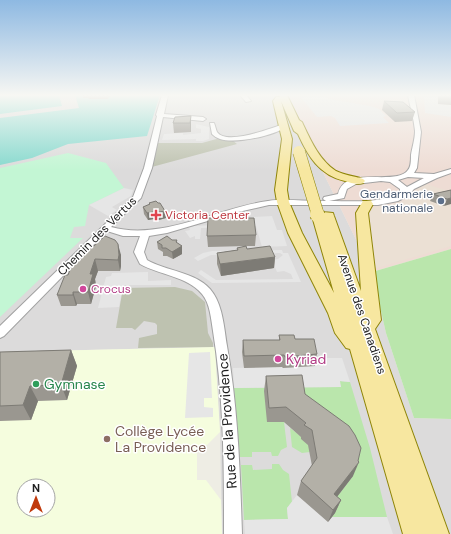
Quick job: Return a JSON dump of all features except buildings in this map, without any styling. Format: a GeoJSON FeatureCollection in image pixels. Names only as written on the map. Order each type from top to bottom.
{"type":"FeatureCollection","features":[{"type":"Feature","properties":{"kind":"main road"},"geometry":{"type":"LineString","coordinates":[[282,120],[288,139],[282,184],[283,202],[295,233],[344,333],[359,352]]}},
{"type":"Feature","properties":{"kind":"main road","name":"Avenue des Canadiens"},"geometry":{"type":"LineString","coordinates":[[288,120],[366,328],[436,534]]}},
{"type":"Feature","properties":{"kind":"main road","name":"Avenue des Canadiens"},"geometry":{"type":"LineString","coordinates":[[297,122],[311,166],[359,352],[416,534]]}},
{"type":"Feature","properties":{"kind":"main road"},"geometry":{"type":"LineString","coordinates":[[297,122],[322,164],[337,175],[359,182]]}},
{"type":"Feature","properties":{"kind":"main road"},"geometry":{"type":"LineString","coordinates":[[363,203],[362,213],[372,320],[366,328]]}},
{"type":"Feature","properties":{"kind":"street","name":"Chemin des Vertus"},"geometry":{"type":"LineString","coordinates":[[0,333],[137,198],[148,168],[158,120]]}},
{"type":"Feature","properties":{"kind":"street"},"geometry":{"type":"LineString","coordinates":[[187,120],[212,124],[215,135],[234,140],[284,126]]}},
{"type":"Feature","properties":{"kind":"street"},"geometry":{"type":"LineString","coordinates":[[414,186],[412,173],[418,132],[416,120]]}},
{"type":"Feature","properties":{"kind":"street"},"geometry":{"type":"LineString","coordinates":[[301,202],[310,204],[387,202],[395,199],[414,186],[434,176],[451,171]]}},
{"type":"Feature","properties":{"kind":"street"},"geometry":{"type":"LineString","coordinates":[[105,228],[123,233],[145,234],[164,231],[236,210],[263,204],[338,198],[347,186],[359,182],[375,179],[391,180],[412,173],[434,176]]}},
{"type":"Feature","properties":{"kind":"street"},"geometry":{"type":"LineString","coordinates":[[391,180],[404,189],[404,194]]}},
{"type":"Feature","properties":{"kind":"street"},"geometry":{"type":"LineString","coordinates":[[343,193],[349,199],[363,203]]}},
{"type":"Feature","properties":{"kind":"street","name":"Rue de la Providence"},"geometry":{"type":"LineString","coordinates":[[145,234],[139,252],[143,262],[197,284],[206,292],[211,301],[218,327],[226,377],[233,534]]}},
{"type":"Feature","properties":{"kind":"shaded area"},"geometry":{"type":"Polygon","coordinates":[[[0,120],[297,120],[372,272],[386,333],[414,418],[451,419],[451,534],[222,534],[220,432],[214,347],[0,352],[0,120]]]}},
{"type":"Feature","properties":{"kind":"shaded area"},"geometry":{"type":"Polygon","coordinates":[[[0,120],[152,120],[147,136],[68,144],[32,158],[0,165],[0,120]]]}},
{"type":"Feature","properties":{"kind":"shaded area"},"geometry":{"type":"Polygon","coordinates":[[[297,120],[451,120],[451,249],[372,272],[297,120]]]}},
{"type":"Feature","properties":{"kind":"shaded area"},"geometry":{"type":"Polygon","coordinates":[[[336,120],[386,120],[389,123],[340,126],[336,120]]]}},
{"type":"Feature","properties":{"kind":"shaded area"},"geometry":{"type":"Polygon","coordinates":[[[196,124],[209,127],[209,139],[203,141],[196,141],[196,139],[162,140],[164,134],[183,133],[183,135],[201,133],[201,129],[196,128],[196,124]]]}},
{"type":"Feature","properties":{"kind":"shaded area"},"geometry":{"type":"Polygon","coordinates":[[[220,138],[232,140],[237,144],[148,168],[153,143],[202,143],[220,138]]]}},
{"type":"Feature","properties":{"kind":"shaded area"},"geometry":{"type":"Polygon","coordinates":[[[68,153],[106,163],[124,188],[89,205],[85,226],[74,227],[70,238],[83,238],[0,317],[0,168],[68,153]]]}},
{"type":"Feature","properties":{"kind":"shaded area"},"geometry":{"type":"Polygon","coordinates":[[[426,184],[451,192],[451,246],[373,269],[369,233],[369,210],[373,207],[403,201],[410,197],[418,188],[426,184]]]}},
{"type":"Feature","properties":{"kind":"shaded area"},"geometry":{"type":"Polygon","coordinates":[[[124,188],[133,190],[131,196],[112,207],[117,210],[108,216],[89,205],[124,188]]]}},
{"type":"Feature","properties":{"kind":"shaded area"},"geometry":{"type":"Polygon","coordinates":[[[272,216],[277,230],[282,230],[287,246],[262,247],[256,226],[201,228],[200,239],[195,239],[195,236],[190,238],[185,231],[190,230],[189,227],[194,226],[235,224],[235,218],[272,216]]]}},
{"type":"Feature","properties":{"kind":"shaded area"},"geometry":{"type":"Polygon","coordinates":[[[282,250],[283,253],[288,253],[301,282],[212,283],[198,273],[201,270],[216,280],[293,279],[291,274],[284,271],[277,272],[272,260],[278,259],[283,255],[280,253],[211,255],[198,261],[194,258],[203,253],[212,251],[282,250]]]}},
{"type":"Feature","properties":{"kind":"shaded area"},"geometry":{"type":"Polygon","coordinates":[[[148,272],[148,281],[171,280],[171,285],[123,285],[119,307],[98,308],[106,277],[111,276],[112,273],[148,272]]]}},
{"type":"Feature","properties":{"kind":"shaded area"},"geometry":{"type":"Polygon","coordinates":[[[175,287],[192,291],[205,302],[208,333],[213,343],[213,347],[138,348],[139,338],[157,334],[157,325],[155,323],[144,321],[135,330],[132,328],[116,328],[123,288],[175,287]]]}},
{"type":"Feature","properties":{"kind":"shaded area","name":"Collège Lycée La Providence"},"geometry":{"type":"Polygon","coordinates":[[[215,347],[220,432],[207,445],[197,447],[197,480],[206,480],[221,500],[222,534],[0,534],[0,352],[215,347]]]}},
{"type":"Feature","properties":{"kind":"shaded area"},"geometry":{"type":"Polygon","coordinates":[[[210,352],[212,398],[204,398],[204,407],[213,408],[213,417],[185,418],[189,353],[210,352]]]}},
{"type":"Feature","properties":{"kind":"shaded area"},"geometry":{"type":"Polygon","coordinates":[[[316,358],[342,358],[350,382],[340,381],[341,387],[234,388],[233,368],[318,366],[316,358]]]}},
{"type":"Feature","properties":{"kind":"shaded area"},"geometry":{"type":"Polygon","coordinates":[[[297,495],[328,522],[332,517],[387,517],[393,534],[245,534],[244,520],[288,519],[287,508],[297,495]]]}},
{"type":"Feature","properties":{"kind":"green space"},"geometry":{"type":"Polygon","coordinates":[[[451,249],[451,419],[414,418],[386,333],[372,272],[451,249]]]}},
{"type":"Feature","properties":{"kind":"green space"},"geometry":{"type":"Polygon","coordinates":[[[339,381],[350,382],[370,448],[387,517],[332,517],[329,507],[353,476],[284,422],[287,447],[281,450],[278,456],[272,456],[271,452],[252,452],[252,457],[240,457],[234,388],[341,387],[339,381]]]}},
{"type":"Feature","properties":{"kind":"green space"},"geometry":{"type":"Polygon","coordinates":[[[290,428],[302,437],[301,439],[310,444],[310,452],[302,453],[292,447],[290,428]]]}},
{"type":"Feature","properties":{"kind":"green space"},"geometry":{"type":"Polygon","coordinates":[[[272,464],[279,464],[283,470],[289,474],[292,502],[287,508],[288,519],[244,520],[241,465],[252,465],[253,470],[272,469],[272,464]]]}},
{"type":"Feature","properties":{"kind":"place","name":"Gendarmerie nationale"},"geometry":{"type":"Point","coordinates":[441,201]}},
{"type":"Feature","properties":{"kind":"place","name":"Victoria Center"},"geometry":{"type":"Point","coordinates":[156,215]}},
{"type":"Feature","properties":{"kind":"place","name":"Crocus"},"geometry":{"type":"Point","coordinates":[83,289]}},
{"type":"Feature","properties":{"kind":"place","name":"Kyriad"},"geometry":{"type":"Point","coordinates":[278,359]}},
{"type":"Feature","properties":{"kind":"place","name":"Gymnase"},"geometry":{"type":"Point","coordinates":[36,384]}},
{"type":"Feature","properties":{"kind":"place","name":"Collège Lycée La Providence"},"geometry":{"type":"Point","coordinates":[107,439]}}]}
